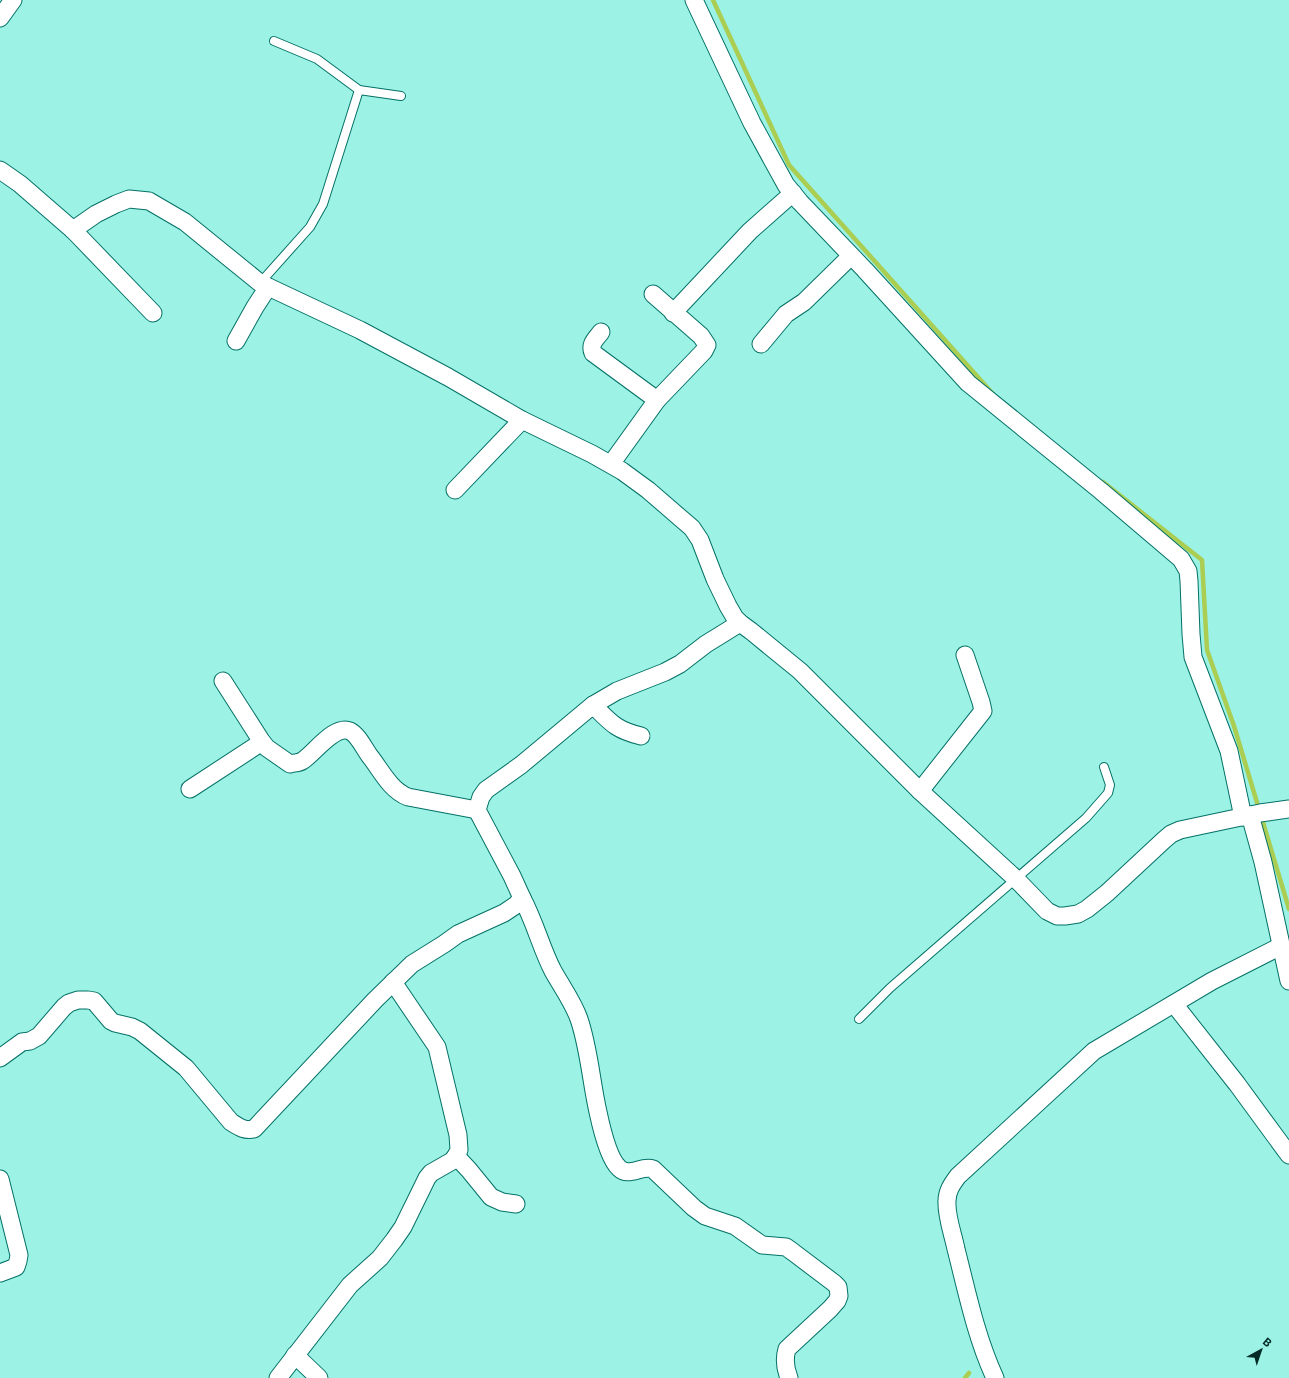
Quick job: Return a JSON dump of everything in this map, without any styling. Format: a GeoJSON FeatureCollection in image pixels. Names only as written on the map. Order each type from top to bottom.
{"type":"FeatureCollection","features":[{"type":"Feature","properties":{"kind":"street"},"geometry":{"type":"LineString","coordinates":[[0,18],[13,0]]}},
{"type":"Feature","properties":{"kind":"street"},"geometry":{"type":"LineString","coordinates":[[694,0],[752,123],[778,172],[793,193],[968,383],[1101,491],[1181,559],[1188,571],[1190,634],[1193,657],[1229,751],[1246,816],[1263,862],[1289,981]]}},
{"type":"Feature","properties":{"kind":"street"},"geometry":{"type":"LineString","coordinates":[[0,170],[20,184],[73,230],[153,313]]}},
{"type":"Feature","properties":{"kind":"street"},"geometry":{"type":"LineString","coordinates":[[673,312],[750,231],[793,193]]}},
{"type":"Feature","properties":{"kind":"street"},"geometry":{"type":"LineString","coordinates":[[73,230],[96,214],[129,199],[149,201],[185,222],[264,285],[360,330],[522,420],[611,464],[648,490],[692,528],[700,540],[715,579],[734,618],[800,671],[920,791],[1016,880],[1047,911],[1057,916],[1078,914],[1087,909],[1107,893],[1171,834],[1188,828],[1289,809]]}},
{"type":"Feature","properties":{"kind":"street"},"geometry":{"type":"LineString","coordinates":[[761,344],[786,314],[804,302],[852,256]]}},
{"type":"Feature","properties":{"kind":"street"},"geometry":{"type":"LineString","coordinates":[[236,342],[264,285]]}},
{"type":"Feature","properties":{"kind":"street"},"geometry":{"type":"LineString","coordinates":[[611,464],[657,400],[704,351],[707,345],[701,336],[654,294]]}},
{"type":"Feature","properties":{"kind":"street"},"geometry":{"type":"LineString","coordinates":[[601,332],[592,344],[591,349],[593,353],[657,400]]}},
{"type":"Feature","properties":{"kind":"street"},"geometry":{"type":"LineString","coordinates":[[455,490],[522,420]]}},
{"type":"Feature","properties":{"kind":"street"},"geometry":{"type":"LineString","coordinates":[[740,623],[706,644],[680,664],[617,691],[593,705],[521,764],[486,790],[481,797],[477,810],[529,909],[553,970],[570,998],[580,1020],[599,1117],[608,1149],[616,1166],[626,1172],[646,1168],[653,1169],[694,1208],[705,1216],[734,1226],[762,1245],[786,1247],[838,1287],[839,1296],[837,1301],[787,1349],[784,1357],[789,1378]]}},
{"type":"Feature","properties":{"kind":"street"},"geometry":{"type":"LineString","coordinates":[[920,791],[983,711],[965,655]]}},
{"type":"Feature","properties":{"kind":"street"},"geometry":{"type":"LineString","coordinates":[[223,681],[262,742],[267,748],[290,764],[302,761],[334,733],[349,730],[381,770],[388,782],[401,794],[408,797],[477,810]]}},
{"type":"Feature","properties":{"kind":"street"},"geometry":{"type":"LineString","coordinates":[[593,705],[619,729],[624,732],[641,736]]}},
{"type":"Feature","properties":{"kind":"street"},"geometry":{"type":"LineString","coordinates":[[190,789],[262,742]]}},
{"type":"Feature","properties":{"kind":"street"},"geometry":{"type":"LineString","coordinates":[[0,1058],[22,1042],[30,1041],[39,1036],[69,1003],[78,1000],[94,1001],[111,1021],[140,1031],[186,1068],[231,1122],[240,1128],[248,1130],[254,1129],[393,982],[412,964],[458,934],[504,913],[516,905],[522,898]]}},
{"type":"Feature","properties":{"kind":"street"},"geometry":{"type":"LineString","coordinates":[[995,1378],[989,1366],[970,1305],[954,1240],[947,1201],[949,1188],[958,1176],[1094,1052],[1119,1035],[1212,981],[1281,946]]}},
{"type":"Feature","properties":{"kind":"street"},"geometry":{"type":"LineString","coordinates":[[278,1378],[350,1285],[380,1258],[394,1240],[403,1227],[427,1178],[431,1173],[452,1161],[459,1150],[458,1135],[437,1047],[393,982]]}},
{"type":"Feature","properties":{"kind":"street"},"geometry":{"type":"LineString","coordinates":[[1174,1004],[1237,1084],[1289,1155]]}},
{"type":"Feature","properties":{"kind":"street"},"geometry":{"type":"LineString","coordinates":[[456,1156],[491,1197],[502,1202],[516,1204]]}},
{"type":"Feature","properties":{"kind":"street"},"geometry":{"type":"LineString","coordinates":[[0,1179],[19,1255],[16,1267],[0,1273]]}},
{"type":"Feature","properties":{"kind":"street"},"geometry":{"type":"LineString","coordinates":[[295,1356],[319,1378]]}},
{"type":"Feature","properties":{"kind":"lane"},"geometry":{"type":"LineString","coordinates":[[274,41],[317,59],[359,90],[401,96]]}},
{"type":"Feature","properties":{"kind":"lane"},"geometry":{"type":"LineString","coordinates":[[264,285],[310,227],[323,204],[359,90]]}},
{"type":"Feature","properties":{"kind":"lane"},"geometry":{"type":"LineString","coordinates":[[859,1019],[890,988],[1086,818],[1108,793],[1110,784],[1104,767]]}},
{"type":"Feature","properties":{"kind":"waterway"},"geometry":{"type":"LineString","coordinates":[[713,0],[789,165],[993,394]]}},
{"type":"Feature","properties":{"kind":"waterway"},"geometry":{"type":"LineString","coordinates":[[1103,482],[1202,560],[1207,650],[1234,726],[1289,909]]}},
{"type":"Feature","properties":{"kind":"waterway"},"geometry":{"type":"LineString","coordinates":[[965,1378],[969,1373]]}}]}
